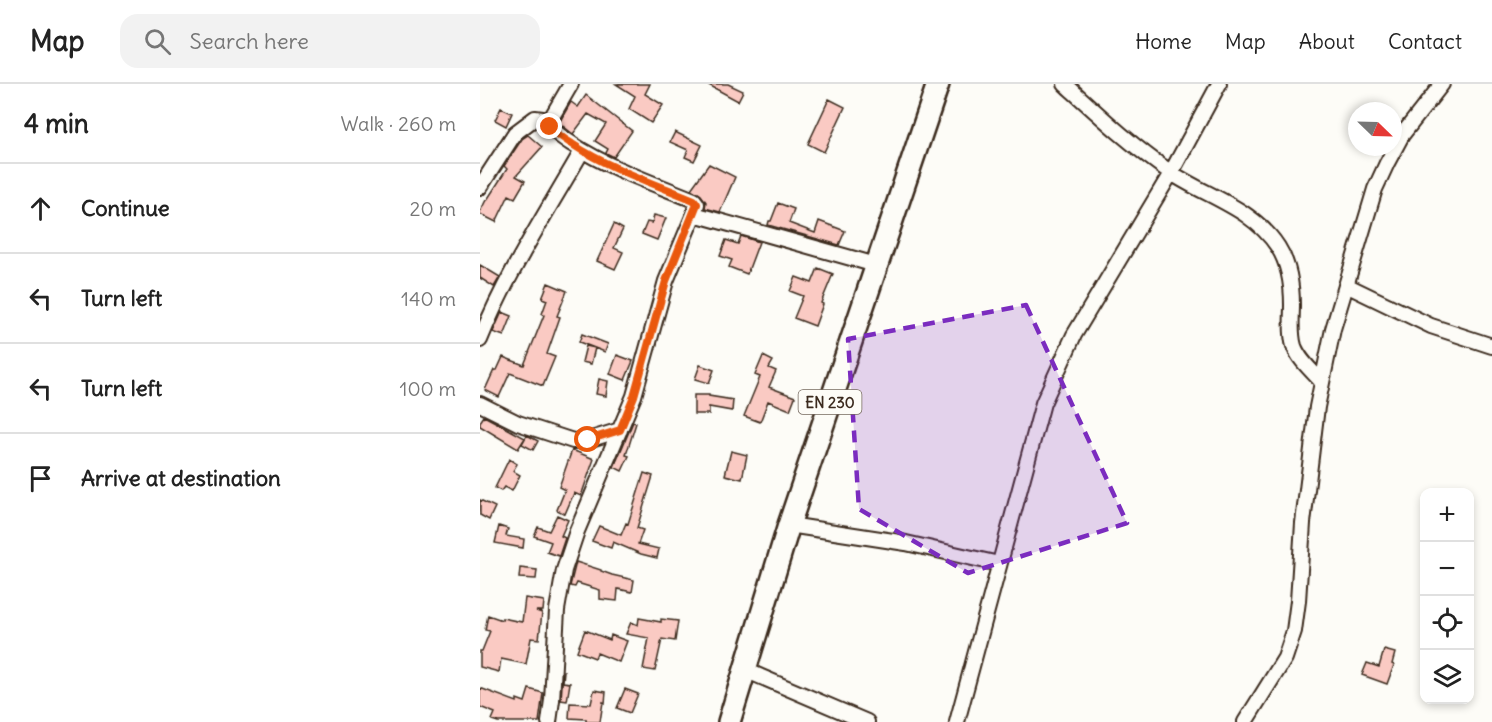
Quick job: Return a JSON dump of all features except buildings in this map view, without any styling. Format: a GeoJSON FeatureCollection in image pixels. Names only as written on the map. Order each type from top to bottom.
{"type":"FeatureCollection","features":[{"type":"Feature","properties":{"kind":"main road","name":"EN 230"},"geometry":{"type":"LineString","coordinates":[[729,722],[789,525],[938,84]]}},
{"type":"Feature","properties":{"kind":"street"},"geometry":{"type":"LineString","coordinates":[[549,722],[556,610],[564,570],[577,531],[634,396],[666,281],[697,204],[694,200],[615,168],[582,151],[556,133],[550,127],[550,120],[572,84]]}},
{"type":"Feature","properties":{"kind":"street"},"geometry":{"type":"LineString","coordinates":[[1065,84],[1122,136],[1172,173],[1237,208],[1264,230],[1278,248],[1288,269],[1294,347],[1308,367],[1322,381]]}},
{"type":"Feature","properties":{"kind":"street"},"geometry":{"type":"LineString","coordinates":[[957,722],[1043,402],[1074,334],[1172,173],[1219,84]]}},
{"type":"Feature","properties":{"kind":"street"},"geometry":{"type":"LineString","coordinates":[[1245,722],[1285,658],[1294,631],[1303,523],[1317,407],[1333,329],[1375,189],[1402,135],[1442,84]]}},
{"type":"Feature","properties":{"kind":"street"},"geometry":{"type":"LineString","coordinates":[[480,187],[515,133],[535,118],[550,120]]}},
{"type":"Feature","properties":{"kind":"street"},"geometry":{"type":"LineString","coordinates":[[480,340],[520,260],[582,151]]}},
{"type":"Feature","properties":{"kind":"street"},"geometry":{"type":"LineString","coordinates":[[694,214],[876,265]]}},
{"type":"Feature","properties":{"kind":"street"},"geometry":{"type":"LineString","coordinates":[[1346,285],[1431,326],[1492,346]]}},
{"type":"Feature","properties":{"kind":"street"},"geometry":{"type":"LineString","coordinates":[[480,404],[518,423],[573,441],[588,440],[620,430]]}},
{"type":"Feature","properties":{"kind":"street"},"geometry":{"type":"LineString","coordinates":[[789,525],[906,543],[999,564]]}},
{"type":"Feature","properties":{"kind":"street"},"geometry":{"type":"LineString","coordinates":[[745,670],[867,722]]}},
{"type":"Feature","properties":{"kind":"highlighted area"},"geometry":{"type":"Polygon","coordinates":[[[1026,305],[1127,523],[968,573],[859,509],[848,339],[1026,305]]]}},
{"type":"Feature","properties":{"kind":"route"},"geometry":{"type":"LineString","coordinates":[[550,127],[582,151],[615,168],[694,200],[697,204],[666,281],[634,396],[620,430],[588,440]]}}]}
